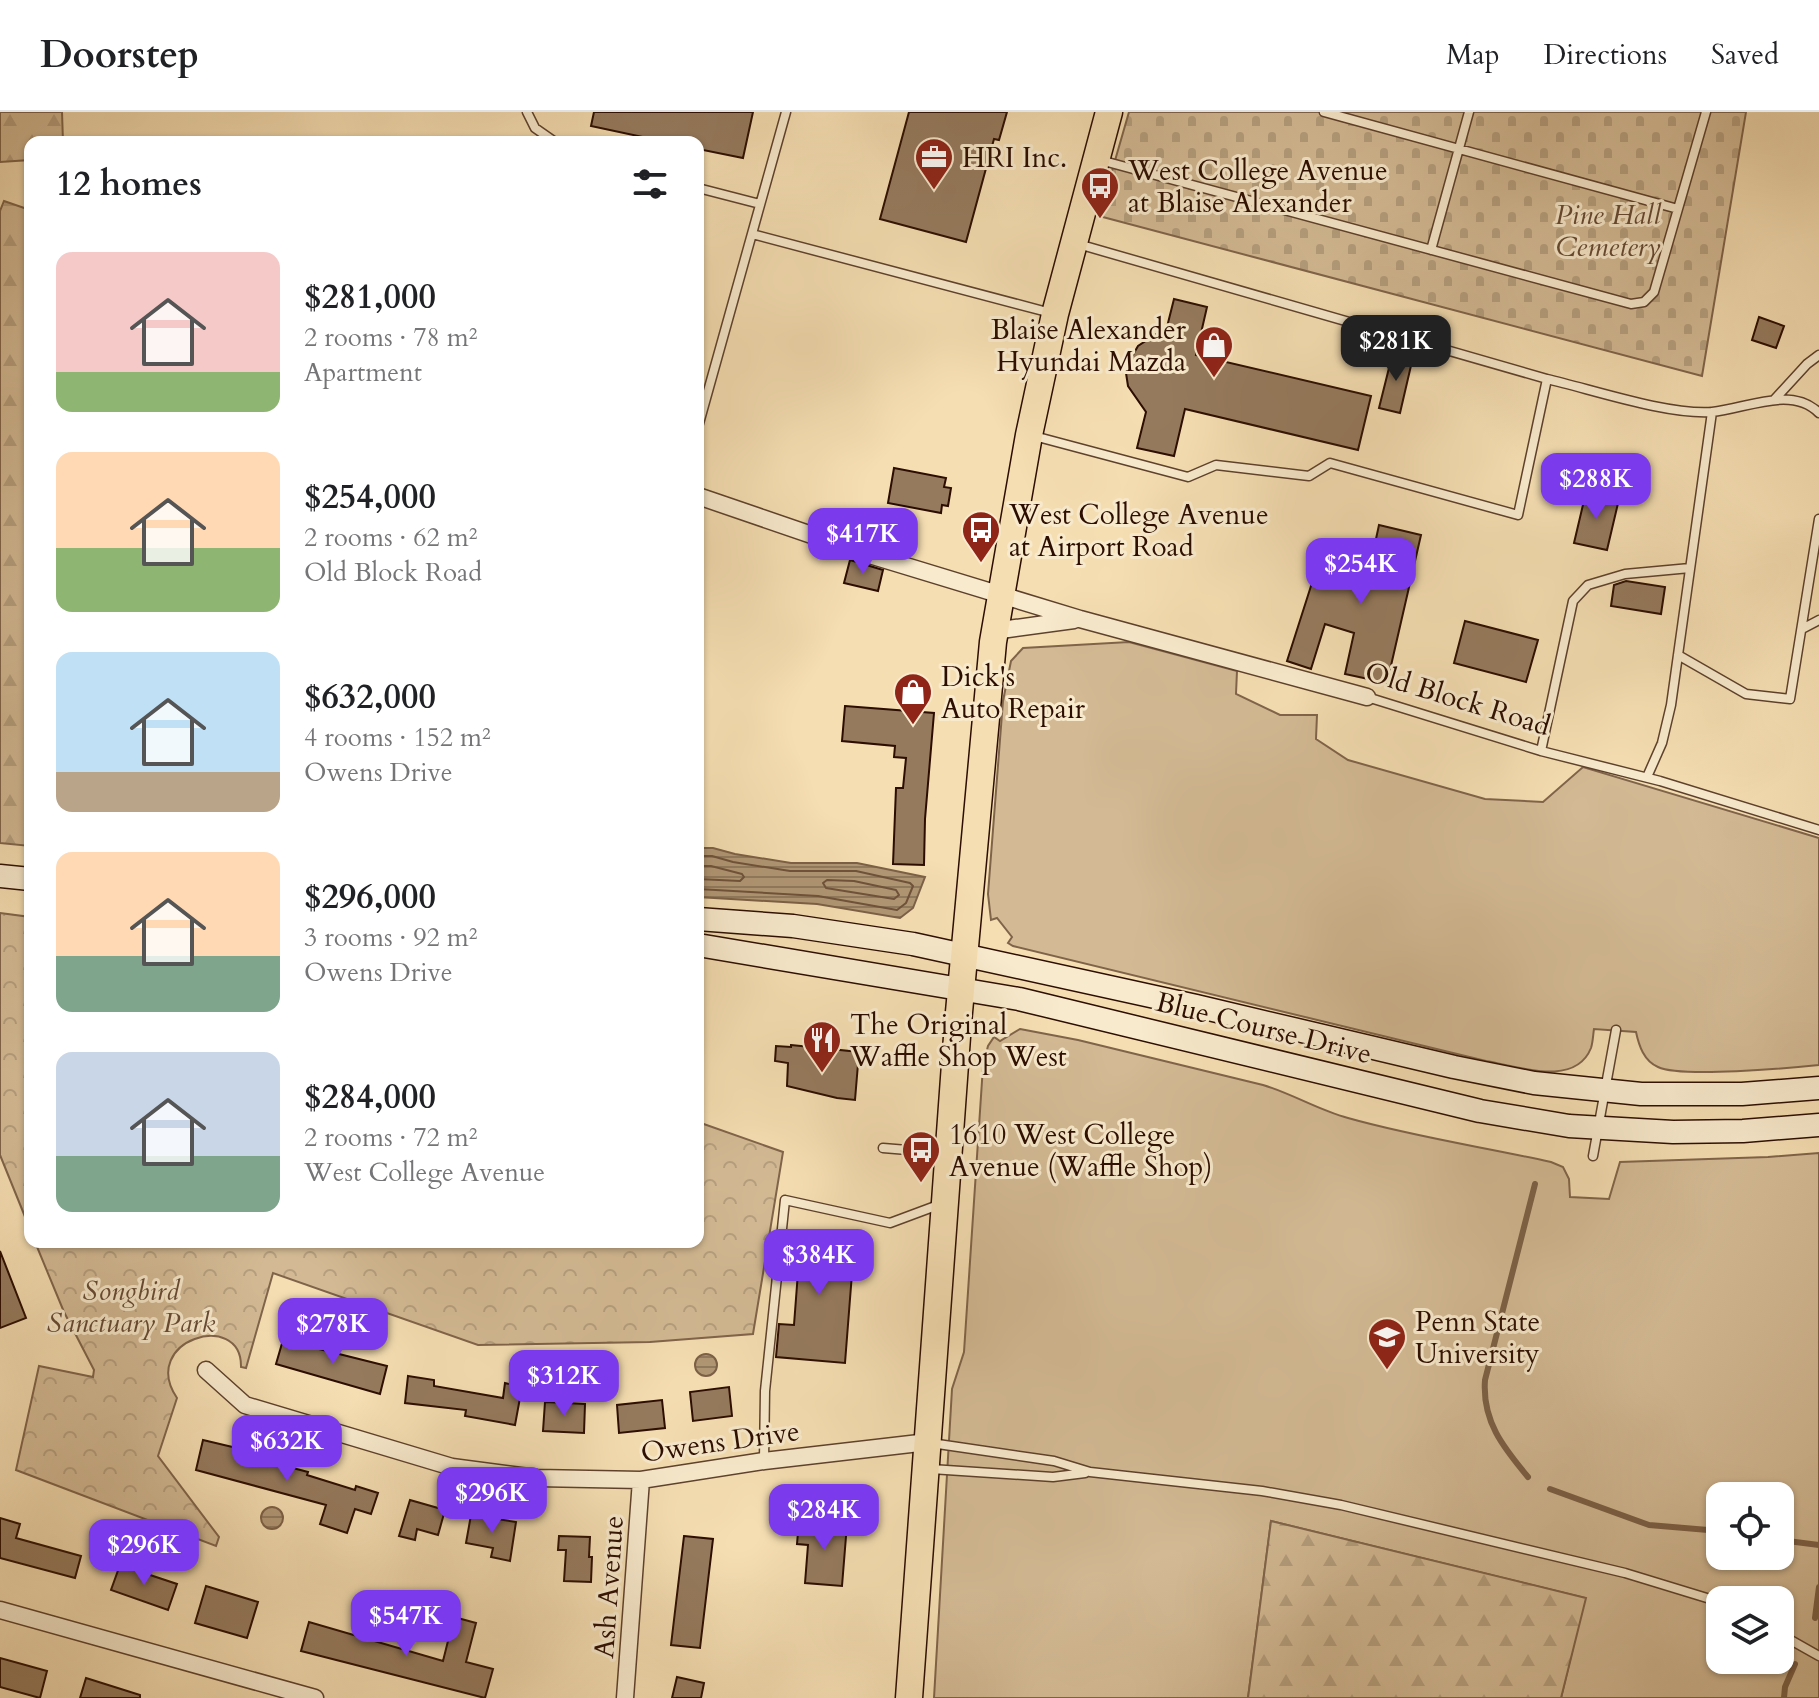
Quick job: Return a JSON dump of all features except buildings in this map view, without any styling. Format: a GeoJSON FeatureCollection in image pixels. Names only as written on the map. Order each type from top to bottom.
{"type":"FeatureCollection","features":[{"type":"Feature","properties":{"kind":"main road"},"geometry":{"type":"LineString","coordinates":[[909,1698],[961,989],[994,631],[1029,435],[1055,314],[1109,112]]}},
{"type":"Feature","properties":{"kind":"main road"},"geometry":{"type":"LineString","coordinates":[[0,876],[24,878]]}},
{"type":"Feature","properties":{"kind":"main road","name":"Blue Course Drive"},"geometry":{"type":"LineString","coordinates":[[704,919],[793,926],[913,944],[1534,1083],[1606,1091],[1710,1095],[1819,1088]]}},
{"type":"Feature","properties":{"kind":"main road","name":"Blue Course Drive"},"geometry":{"type":"LineString","coordinates":[[704,946],[961,989],[1116,1021],[1480,1111],[1569,1126],[1673,1132],[1819,1125]]}},
{"type":"Feature","properties":{"kind":"street","name":"Old Block Road"},"geometry":{"type":"LineString","coordinates":[[704,498],[873,556],[1080,619],[1367,697]]}},
{"type":"Feature","properties":{"kind":"street","name":"Old Block Road"},"geometry":{"type":"LineString","coordinates":[[994,631],[1080,619]]}},
{"type":"Feature","properties":{"kind":"street","name":"Owens Drive"},"geometry":{"type":"LineString","coordinates":[[206,1370],[245,1405],[452,1467],[537,1478],[641,1480],[764,1461],[928,1442]]}},
{"type":"Feature","properties":{"kind":"street","name":"Ash Avenue"},"geometry":{"type":"LineString","coordinates":[[625,1698],[641,1480]]}},
{"type":"Feature","properties":{"kind":"street"},"geometry":{"type":"LineString","coordinates":[[0,1610],[315,1698]]}},
{"type":"Feature","properties":{"kind":"lane"},"geometry":{"type":"LineString","coordinates":[[527,112],[535,128],[546,136]]}},
{"type":"Feature","properties":{"kind":"lane"},"geometry":{"type":"LineString","coordinates":[[704,406],[786,112]]}},
{"type":"Feature","properties":{"kind":"lane"},"geometry":{"type":"LineString","coordinates":[[1324,112],[1678,209]]}},
{"type":"Feature","properties":{"kind":"lane"},"geometry":{"type":"LineString","coordinates":[[1431,250],[1469,112]]}},
{"type":"Feature","properties":{"kind":"lane"},"geometry":{"type":"LineString","coordinates":[[1096,159],[1631,304],[1644,302],[1654,292],[1706,112]]}},
{"type":"Feature","properties":{"kind":"lane"},"geometry":{"type":"LineString","coordinates":[[704,190],[760,204]]}},
{"type":"Feature","properties":{"kind":"lane"},"geometry":{"type":"LineString","coordinates":[[752,234],[1055,314]]}},
{"type":"Feature","properties":{"kind":"lane"},"geometry":{"type":"LineString","coordinates":[[1073,243],[1547,379],[1679,411],[1712,412],[1795,399],[1819,413]]}},
{"type":"Feature","properties":{"kind":"lane"},"geometry":{"type":"LineString","coordinates":[[1774,401],[1819,355]]}},
{"type":"Feature","properties":{"kind":"lane"},"geometry":{"type":"LineString","coordinates":[[1029,435],[1188,477],[1216,465],[1309,476],[1330,463],[1518,515],[1547,379]]}},
{"type":"Feature","properties":{"kind":"lane"},"geometry":{"type":"LineString","coordinates":[[1647,777],[1662,743],[1678,655],[1712,412]]}},
{"type":"Feature","properties":{"kind":"lane"},"geometry":{"type":"LineString","coordinates":[[1678,655],[1746,694],[1790,699],[1819,519]]}},
{"type":"Feature","properties":{"kind":"lane"},"geometry":{"type":"LineString","coordinates":[[1541,751],[1573,601],[1588,585],[1625,574],[1690,568]]}},
{"type":"Feature","properties":{"kind":"lane"},"geometry":{"type":"LineString","coordinates":[[1802,629],[1819,620]]}},
{"type":"Feature","properties":{"kind":"lane","name":"Old Block Road"},"geometry":{"type":"LineString","coordinates":[[1367,697],[1541,751],[1647,777],[1819,830]]}},
{"type":"Feature","properties":{"kind":"lane"},"geometry":{"type":"LineString","coordinates":[[1593,1156],[1616,1030]]}},
{"type":"Feature","properties":{"kind":"lane"},"geometry":{"type":"LineString","coordinates":[[883,1148],[949,1153]]}},
{"type":"Feature","properties":{"kind":"lane"},"geometry":{"type":"LineString","coordinates":[[764,1461],[765,1391],[785,1200],[890,1223],[945,1203]]}},
{"type":"Feature","properties":{"kind":"lane"},"geometry":{"type":"LineString","coordinates":[[928,1442],[1054,1461],[1090,1472],[1262,1491],[1341,1505],[1625,1573],[1706,1598]]}},
{"type":"Feature","properties":{"kind":"lane"},"geometry":{"type":"LineString","coordinates":[[926,1469],[1053,1477],[1090,1472]]}},
{"type":"Feature","properties":{"kind":"lane"},"geometry":{"type":"LineString","coordinates":[[1794,1642],[1819,1656]]}},
{"type":"Feature","properties":{"kind":"green space"},"geometry":{"type":"Polygon","coordinates":[[[0,112],[62,112],[63,136],[24,136],[24,160],[0,162],[0,112]]]}},
{"type":"Feature","properties":{"kind":"green space","name":"Pine Hall Cemetery"},"geometry":{"type":"Polygon","coordinates":[[[1129,112],[1746,112],[1702,376],[1099,216],[1129,112]]]}},
{"type":"Feature","properties":{"kind":"green space"},"geometry":{"type":"Polygon","coordinates":[[[4,201],[24,208],[24,845],[0,843],[0,211],[4,201]]]}},
{"type":"Feature","properties":{"kind":"green space"},"geometry":{"type":"Polygon","coordinates":[[[1129,642],[1237,671],[1236,694],[1280,715],[1317,715],[1316,739],[1348,760],[1485,799],[1543,802],[1583,767],[1819,838],[1819,1065],[1736,1071],[1670,1070],[1649,1061],[1636,1032],[1594,1029],[1591,1048],[1583,1060],[1572,1068],[1529,1070],[1008,943],[1012,937],[997,918],[991,920],[988,894],[1003,701],[1011,661],[1023,648],[1129,642]]]}},
{"type":"Feature","properties":{"kind":"green space","name":"Songbird Sanctuary Park"},"geometry":{"type":"Polygon","coordinates":[[[0,913],[24,916],[24,1214],[0,1155],[0,913]]]}},
{"type":"Feature","properties":{"kind":"green space","name":"Penn State University"},"geometry":{"type":"Polygon","coordinates":[[[1020,1029],[1078,1040],[1263,1085],[1337,1115],[1373,1125],[1551,1162],[1563,1167],[1569,1179],[1570,1197],[1609,1199],[1620,1162],[1819,1153],[1819,1698],[1561,1698],[1585,1598],[1271,1521],[1248,1698],[934,1698],[952,1389],[964,1352],[983,1066],[988,1046],[994,1037],[1000,1041],[1020,1029]]]}},
{"type":"Feature","properties":{"kind":"green space","name":"Songbird Sanctuary Park"},"geometry":{"type":"Polygon","coordinates":[[[704,1124],[783,1152],[753,1334],[650,1342],[478,1345],[273,1273],[246,1368],[241,1367],[237,1349],[226,1339],[211,1336],[195,1339],[180,1347],[171,1361],[169,1378],[177,1398],[158,1456],[219,1537],[216,1546],[16,1470],[39,1366],[93,1377],[94,1370],[64,1312],[37,1248],[704,1248],[704,1124]]]}},
{"type":"Feature","properties":{"kind":"green space"},"geometry":{"type":"Polygon","coordinates":[[[1271,1521],[1586,1598],[1561,1698],[1248,1698],[1271,1521]]]}},
{"type":"Feature","properties":{"kind":"water"},"geometry":{"type":"Polygon","coordinates":[[[704,848],[791,863],[857,863],[925,877],[913,908],[900,918],[817,904],[704,897],[704,848]]]}},
{"type":"Feature","properties":{"kind":"water"},"geometry":{"type":"Polygon","coordinates":[[[706,1354],[714,1357],[717,1365],[714,1373],[706,1376],[698,1373],[695,1365],[698,1357],[706,1354]]]}},
{"type":"Feature","properties":{"kind":"water"},"geometry":{"type":"Polygon","coordinates":[[[272,1507],[283,1518],[272,1529],[261,1518],[272,1507]]]}},
{"type":"Feature","properties":{"kind":"waterway"},"geometry":{"type":"LineString","coordinates":[[1528,1477],[1496,1433],[1487,1408],[1485,1380],[1535,1184]]}},
{"type":"Feature","properties":{"kind":"waterway"},"geometry":{"type":"LineString","coordinates":[[1550,1489],[1649,1525],[1706,1530]]}},
{"type":"Feature","properties":{"kind":"waterway"},"geometry":{"type":"LineString","coordinates":[[1794,1542],[1819,1545]]}},
{"type":"Feature","properties":{"kind":"waterway"},"geometry":{"type":"LineString","coordinates":[[1815,1618],[1819,1587]]}},
{"type":"Feature","properties":{"kind":"waterway"},"geometry":{"type":"LineString","coordinates":[[1784,1698],[1785,1687],[1795,1664]]}},
{"type":"Feature","properties":{"kind":"place","name":"HRI Inc."},"geometry":{"type":"Point","coordinates":[934,191]}},
{"type":"Feature","properties":{"kind":"place","name":"West College Avenue at Blaise Alexander"},"geometry":{"type":"Point","coordinates":[1100,220]}},
{"type":"Feature","properties":{"kind":"place","name":"Blaise Alexander Hyundai Mazda"},"geometry":{"type":"Point","coordinates":[1214,379]}},
{"type":"Feature","properties":{"kind":"place","name":"West College Avenue at Airport Road"},"geometry":{"type":"Point","coordinates":[981,564]}},
{"type":"Feature","properties":{"kind":"place","name":"Dick's Auto Repair"},"geometry":{"type":"Point","coordinates":[913,726]}},
{"type":"Feature","properties":{"kind":"place","name":"The Original Waffle Shop West"},"geometry":{"type":"Point","coordinates":[822,1074]}},
{"type":"Feature","properties":{"kind":"place","name":"1610 West College Avenue (Waffle Shop)"},"geometry":{"type":"Point","coordinates":[921,1184]}},
{"type":"Feature","properties":{"kind":"place","name":"Penn State University"},"geometry":{"type":"Point","coordinates":[1387,1371]}}]}
